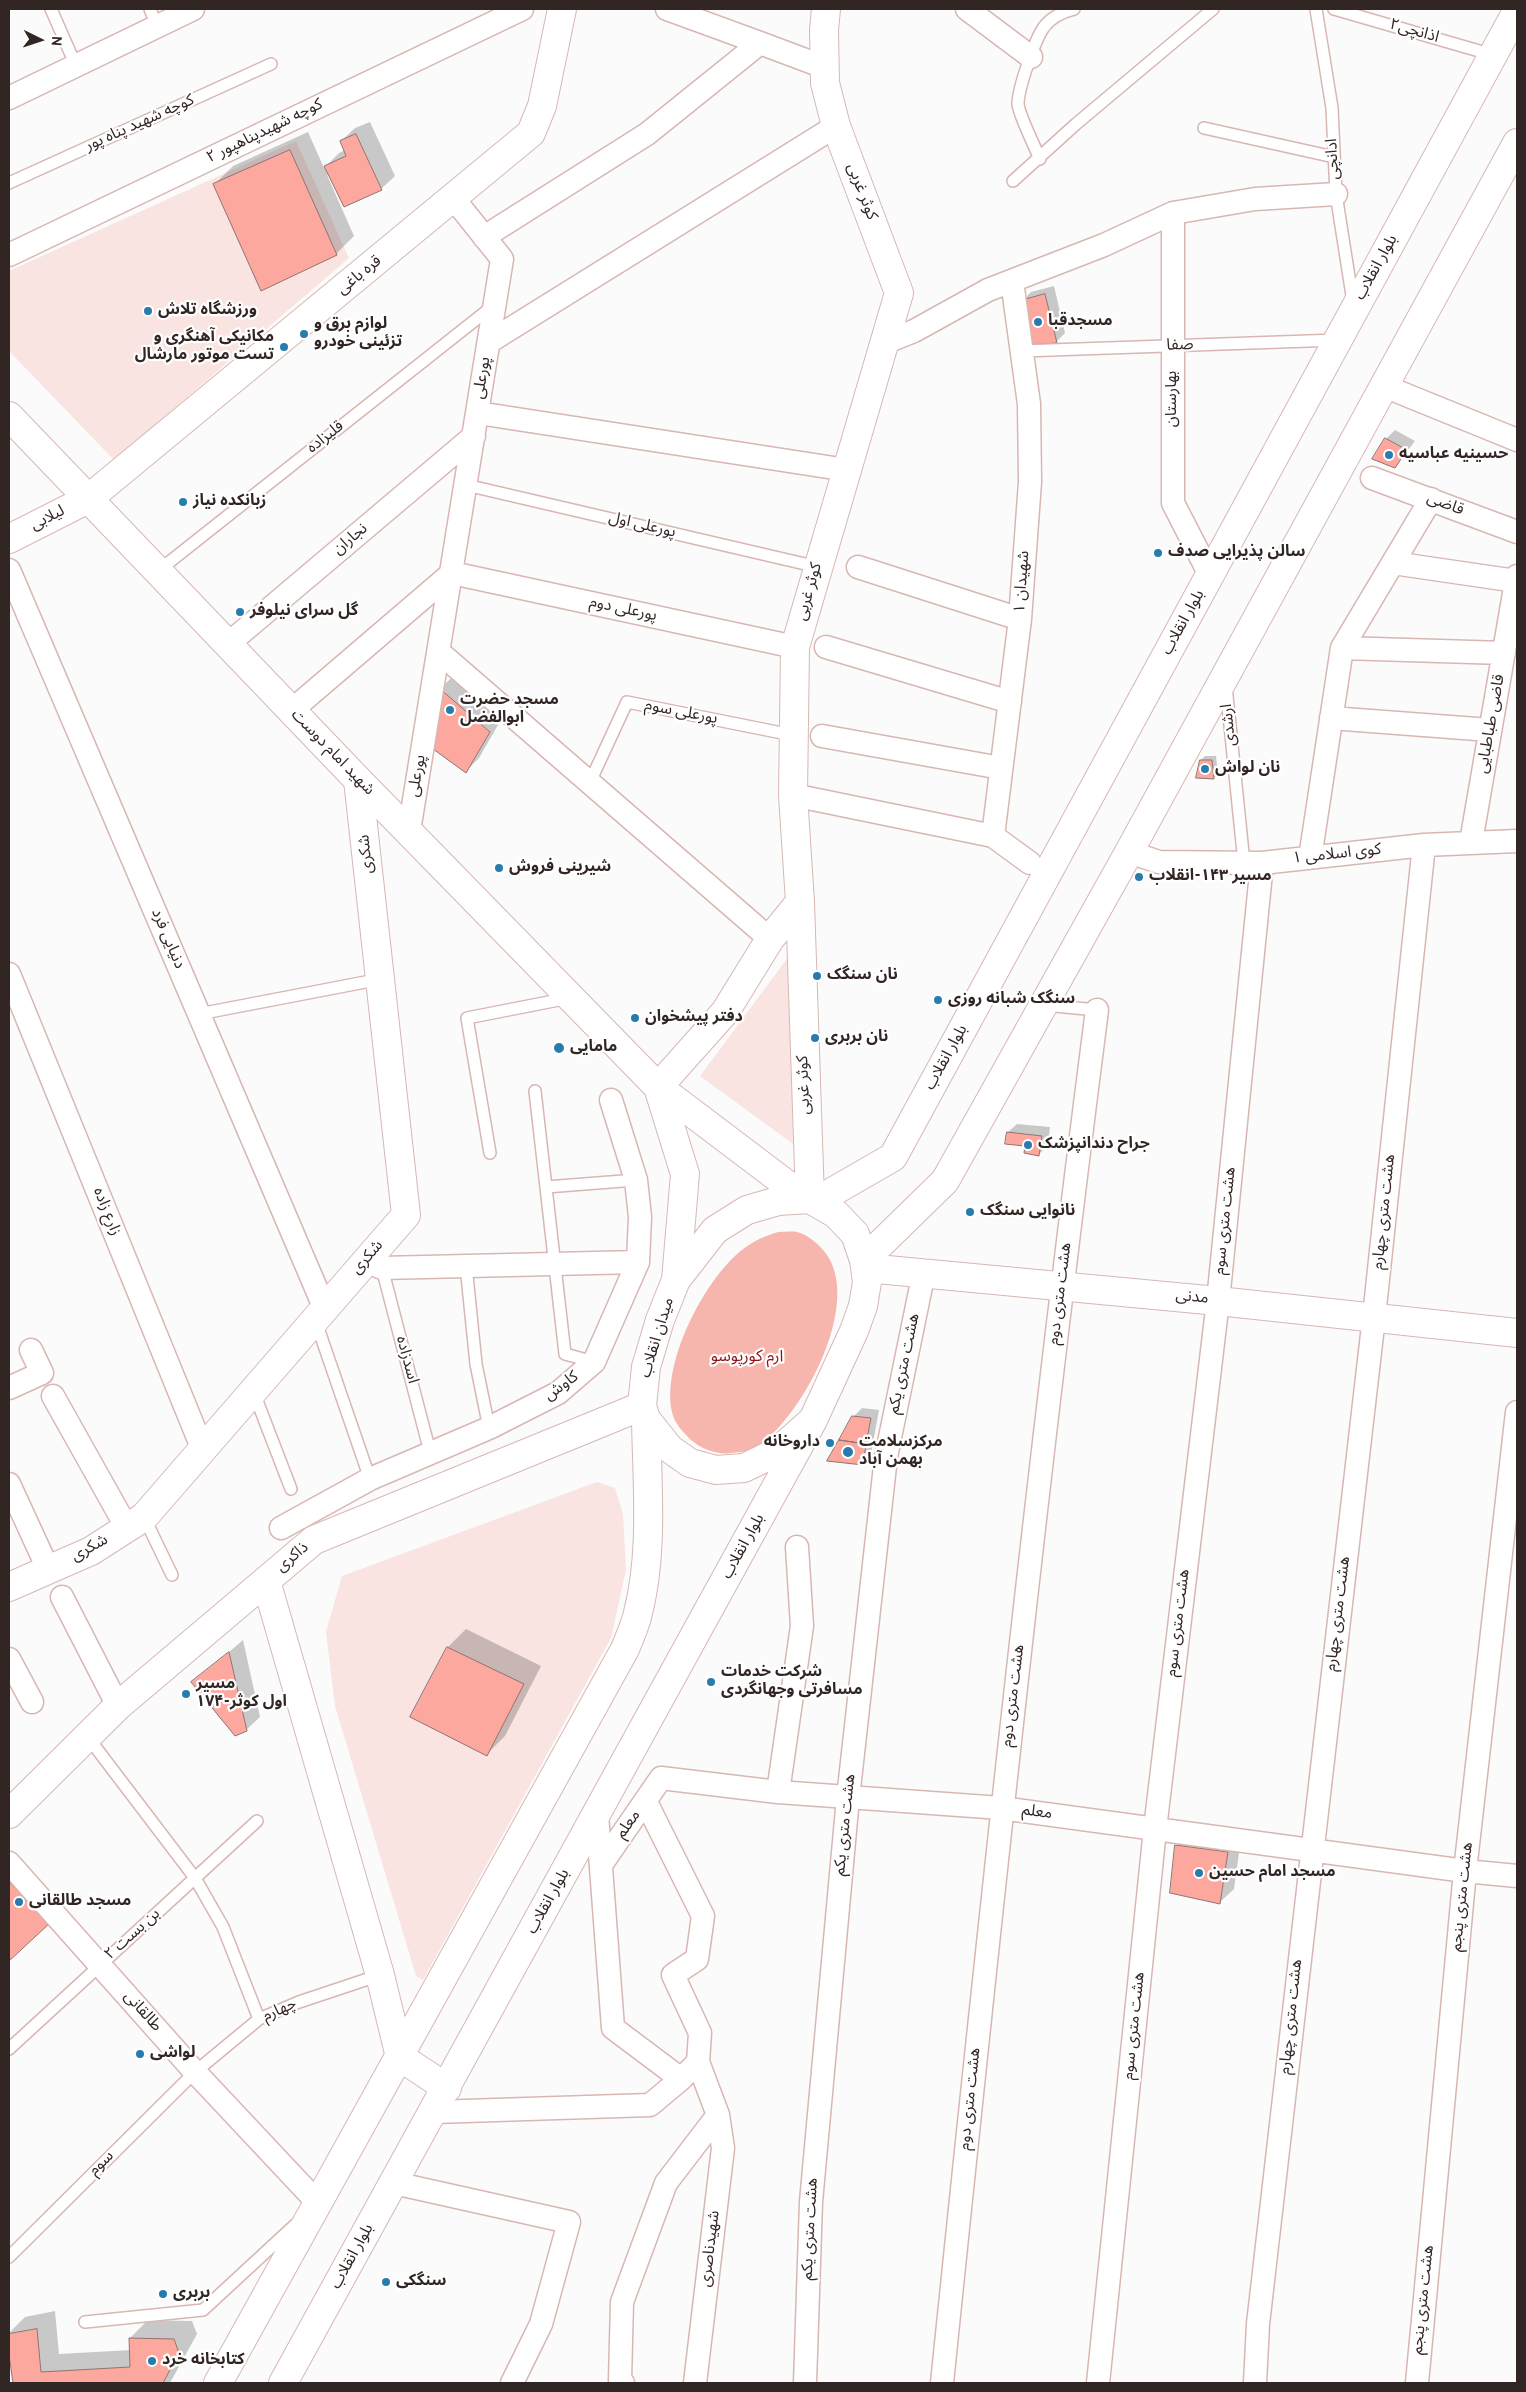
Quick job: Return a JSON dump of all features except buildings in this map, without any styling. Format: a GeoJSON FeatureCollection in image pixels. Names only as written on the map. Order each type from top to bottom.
{"type":"FeatureCollection","features":[{"type":"Feature","properties":{"kind":"main road","name":"قره باغی"},"geometry":{"type":"LineString","coordinates":[[88,498],[454,199],[531,133],[542,106],[562,9]]}},
{"type":"Feature","properties":{"kind":"main road","name":"کوثر غربی"},"geometry":{"type":"LineString","coordinates":[[810,1200],[800,902],[793,795],[794,647],[899,293],[836,126],[825,83],[826,9]]}},
{"type":"Feature","properties":{"kind":"main road","name":"بلوار انقلاب"},"geometry":{"type":"LineString","coordinates":[[810,1200],[893,1157],[1517,10]]}},
{"type":"Feature","properties":{"kind":"main road"},"geometry":{"type":"LineString","coordinates":[[865,1264],[946,1181],[1129,852],[1517,143]]}},
{"type":"Feature","properties":{"kind":"main road","name":"شهید امام دوست"},"geometry":{"type":"LineString","coordinates":[[9,416],[358,780],[658,1087],[810,1200]]}},
{"type":"Feature","properties":{"kind":"main road","name":"لیلابی"},"geometry":{"type":"LineString","coordinates":[[9,539],[88,498]]}},
{"type":"Feature","properties":{"kind":"main road","name":"شکری"},"geometry":{"type":"LineString","coordinates":[[9,1587],[92,1551],[136,1522],[203,1450],[320,1314],[373,1265],[406,1215],[358,780]]}},
{"type":"Feature","properties":{"kind":"main road"},"geometry":{"type":"LineString","coordinates":[[676,1280],[685,1174],[658,1087],[726,1012],[770,938],[800,902]]}},
{"type":"Feature","properties":{"kind":"main road"},"geometry":{"type":"LineString","coordinates":[[644,1413],[670,1449],[690,1463],[716,1470],[744,1468],[777,1452],[813,1420],[854,1331],[867,1282],[865,1264],[855,1234],[836,1214],[810,1200]]}},
{"type":"Feature","properties":{"kind":"main road","name":"میدان انقلاب"},"geometry":{"type":"LineString","coordinates":[[644,1413],[646,1367],[660,1320],[676,1280],[715,1230],[747,1210],[778,1201],[810,1200]]}},
{"type":"Feature","properties":{"kind":"main road","name":"مدنی"},"geometry":{"type":"LineString","coordinates":[[865,1264],[924,1272],[1517,1333]]}},
{"type":"Feature","properties":{"kind":"main road"},"geometry":{"type":"LineString","coordinates":[[218,2383],[625,1649],[637,1618],[644,1584],[648,1513],[644,1413]]}},
{"type":"Feature","properties":{"kind":"main road","name":"ذاکری"},"geometry":{"type":"LineString","coordinates":[[9,1814],[118,1706],[314,1540],[644,1413]]}},
{"type":"Feature","properties":{"kind":"main road","name":"بلوار انقلاب"},"geometry":{"type":"LineString","coordinates":[[283,2383],[434,2112],[813,1420]]}},
{"type":"Feature","properties":{"kind":"main road"},"geometry":{"type":"LineString","coordinates":[[266,1581],[380,1975],[400,2057],[447,2088]]}},
{"type":"Feature","properties":{"kind":"street"},"geometry":{"type":"LineString","coordinates":[[9,98],[76,66],[153,18],[190,9]]}},
{"type":"Feature","properties":{"kind":"street","name":"۲ کوچه شهیدپناهپور"},"geometry":{"type":"LineString","coordinates":[[9,255],[522,9]]}},
{"type":"Feature","properties":{"kind":"street"},"geometry":{"type":"LineString","coordinates":[[667,9],[824,67]]}},
{"type":"Feature","properties":{"kind":"street"},"geometry":{"type":"LineString","coordinates":[[967,9],[1031,57]]}},
{"type":"Feature","properties":{"kind":"street"},"geometry":{"type":"LineString","coordinates":[[484,236],[647,134],[760,43]]}},
{"type":"Feature","properties":{"kind":"street"},"geometry":{"type":"LineString","coordinates":[[489,342],[836,126]]}},
{"type":"Feature","properties":{"kind":"street"},"geometry":{"type":"LineString","coordinates":[[884,343],[914,331],[988,290],[1104,245],[1173,213],[1255,199],[1336,194]]}},
{"type":"Feature","properties":{"kind":"street","name":"پورعلی"},"geometry":{"type":"LineString","coordinates":[[409,831],[502,260],[454,199]]}},
{"type":"Feature","properties":{"kind":"street","name":"بهارستان"},"geometry":{"type":"LineString","coordinates":[[1173,213],[1173,503],[1210,575]]}},
{"type":"Feature","properties":{"kind":"street","name":"شهیدان ۱"},"geometry":{"type":"LineString","coordinates":[[993,836],[1020,619],[1030,482],[1029,404],[1012,281]]}},
{"type":"Feature","properties":{"kind":"street"},"geometry":{"type":"LineString","coordinates":[[1384,386],[1517,440]]}},
{"type":"Feature","properties":{"kind":"street"},"geometry":{"type":"LineString","coordinates":[[478,412],[846,470]]}},
{"type":"Feature","properties":{"kind":"street","name":"نجاران"},"geometry":{"type":"LineString","coordinates":[[228,644],[474,436]]}},
{"type":"Feature","properties":{"kind":"street","name":"قاضی"},"geometry":{"type":"LineString","coordinates":[[1372,478],[1517,532]]}},
{"type":"Feature","properties":{"kind":"street"},"geometry":{"type":"LineString","coordinates":[[1310,858],[1342,648],[1431,499]]}},
{"type":"Feature","properties":{"kind":"street"},"geometry":{"type":"LineString","coordinates":[[1393,563],[1517,579]]}},
{"type":"Feature","properties":{"kind":"street"},"geometry":{"type":"LineString","coordinates":[[858,567],[1020,619]]}},
{"type":"Feature","properties":{"kind":"street","name":"دنیایی فرد"},"geometry":{"type":"LineString","coordinates":[[9,570],[199,1014],[320,1314]]}},
{"type":"Feature","properties":{"kind":"street"},"geometry":{"type":"LineString","coordinates":[[292,710],[452,573]]}},
{"type":"Feature","properties":{"kind":"street","name":"پورعلی دوم"},"geometry":{"type":"LineString","coordinates":[[452,573],[794,647]]}},
{"type":"Feature","properties":{"kind":"street","name":"قاضی طباطبایی"},"geometry":{"type":"LineString","coordinates":[[1471,842],[1504,653],[1514,613],[1517,579]]}},
{"type":"Feature","properties":{"kind":"street"},"geometry":{"type":"LineString","coordinates":[[826,646],[1010,702]]}},
{"type":"Feature","properties":{"kind":"street"},"geometry":{"type":"LineString","coordinates":[[1342,648],[1504,653]]}},
{"type":"Feature","properties":{"kind":"street"},"geometry":{"type":"LineString","coordinates":[[439,652],[770,938]]}},
{"type":"Feature","properties":{"kind":"street"},"geometry":{"type":"LineString","coordinates":[[1332,718],[1490,730]]}},
{"type":"Feature","properties":{"kind":"street"},"geometry":{"type":"LineString","coordinates":[[822,736],[1001,768]]}},
{"type":"Feature","properties":{"kind":"street"},"geometry":{"type":"LineString","coordinates":[[793,795],[993,836],[1030,863]]}},
{"type":"Feature","properties":{"kind":"street","name":"کوی اسلامی ۱"},"geometry":{"type":"LineString","coordinates":[[1129,852],[1159,862],[1253,863],[1471,842],[1517,841]]}},
{"type":"Feature","properties":{"kind":"street","name":"هشت متری چهارم"},"geometry":{"type":"LineString","coordinates":[[1255,2383],[1258,2324],[1311,1850],[1374,1317],[1424,846]]}},
{"type":"Feature","properties":{"kind":"street","name":"هشت متری سوم"},"geometry":{"type":"LineString","coordinates":[[1098,2383],[1155,1829],[1218,1301],[1253,863]]}},
{"type":"Feature","properties":{"kind":"street","name":"زارع زاده"},"geometry":{"type":"LineString","coordinates":[[9,974],[203,1450]]}},
{"type":"Feature","properties":{"kind":"street","name":"هشت متری دوم"},"geometry":{"type":"LineString","coordinates":[[942,2383],[1001,1808],[1061,1286],[1097,1010]]}},
{"type":"Feature","properties":{"kind":"street","name":"کاوش"},"geometry":{"type":"LineString","coordinates":[[281,1528],[370,1479],[489,1428],[558,1394],[594,1362],[638,1262],[640,1217],[636,1180],[611,1100]]}},
{"type":"Feature","properties":{"kind":"street"},"geometry":{"type":"LineString","coordinates":[[373,1265],[555,1266],[638,1262]]}},
{"type":"Feature","properties":{"kind":"street","name":"هشت متری یکم"},"geometry":{"type":"LineString","coordinates":[[805,2383],[811,2202],[848,1798],[886,1457],[924,1272]]}},
{"type":"Feature","properties":{"kind":"street"},"geometry":{"type":"LineString","coordinates":[[9,1388],[42,1373],[31,1350]]}},
{"type":"Feature","properties":{"kind":"street"},"geometry":{"type":"LineString","coordinates":[[53,1396],[136,1522]]}},
{"type":"Feature","properties":{"kind":"street","name":"هشت متری پنجم"},"geometry":{"type":"LineString","coordinates":[[1417,2383],[1465,1872],[1517,1412]]}},
{"type":"Feature","properties":{"kind":"street"},"geometry":{"type":"LineString","coordinates":[[9,1485],[49,1571]]}},
{"type":"Feature","properties":{"kind":"street"},"geometry":{"type":"LineString","coordinates":[[778,1792],[802,1626],[797,1547]]}},
{"type":"Feature","properties":{"kind":"street"},"geometry":{"type":"LineString","coordinates":[[62,1597],[118,1706]]}},
{"type":"Feature","properties":{"kind":"street"},"geometry":{"type":"LineString","coordinates":[[9,1659],[32,1702]]}},
{"type":"Feature","properties":{"kind":"street","name":"معلم"},"geometry":{"type":"LineString","coordinates":[[601,1865],[662,1778],[778,1792],[1001,1808],[1465,1872],[1517,1876]]}},
{"type":"Feature","properties":{"kind":"street"},"geometry":{"type":"LineString","coordinates":[[434,2112],[650,2105],[681,2080],[698,2062],[700,2033],[673,1975],[697,1959],[703,1916],[646,1802]]}},
{"type":"Feature","properties":{"kind":"street"},"geometry":{"type":"LineString","coordinates":[[597,1814],[613,2028],[681,2080]]}},
{"type":"Feature","properties":{"kind":"street","name":"طالقانی"},"geometry":{"type":"LineString","coordinates":[[9,1863],[195,2072],[318,2204]]}},
{"type":"Feature","properties":{"kind":"street","name":"شهید‌ناصری"},"geometry":{"type":"LineString","coordinates":[[695,2383],[723,2148],[718,2115],[698,2062]]}},
{"type":"Feature","properties":{"kind":"street"},"geometry":{"type":"LineString","coordinates":[[623,2383],[620,2380],[622,2302],[666,2183],[718,2115]]}},
{"type":"Feature","properties":{"kind":"street"},"geometry":{"type":"LineString","coordinates":[[394,2183],[569,2222],[541,2324],[512,2383]]}},
{"type":"Feature","properties":{"kind":"lane"},"geometry":{"type":"LineString","coordinates":[[51,9],[76,66]]}},
{"type":"Feature","properties":{"kind":"lane"},"geometry":{"type":"LineString","coordinates":[[1040,158],[1018,105],[1031,57],[1045,26],[1061,13],[1074,9]]}},
{"type":"Feature","properties":{"kind":"lane"},"geometry":{"type":"LineString","coordinates":[[1013,181],[1076,124],[1213,9]]}},
{"type":"Feature","properties":{"kind":"lane","name":"ادانچی"},"geometry":{"type":"LineString","coordinates":[[1316,9],[1332,108],[1336,194],[1354,309]]}},
{"type":"Feature","properties":{"kind":"lane","name":"اذانچی۲"},"geometry":{"type":"LineString","coordinates":[[1334,9],[1493,55]]}},
{"type":"Feature","properties":{"kind":"lane","name":"کوچه شهید پناه پور"},"geometry":{"type":"LineString","coordinates":[[9,183],[271,64]]}},
{"type":"Feature","properties":{"kind":"lane"},"geometry":{"type":"LineString","coordinates":[[1204,128],[1334,157]]}},
{"type":"Feature","properties":{"kind":"lane","name":"قلیزاده"},"geometry":{"type":"LineString","coordinates":[[158,571],[495,305]]}},
{"type":"Feature","properties":{"kind":"lane","name":"صفا"},"geometry":{"type":"LineString","coordinates":[[1022,351],[1338,340]]}},
{"type":"Feature","properties":{"kind":"lane","name":"پورعلی اول"},"geometry":{"type":"LineString","coordinates":[[466,485],[818,567]]}},
{"type":"Feature","properties":{"kind":"lane","name":"ارشدی"},"geometry":{"type":"LineString","coordinates":[[1225,676],[1253,863]]}},
{"type":"Feature","properties":{"kind":"lane","name":"پورعلی سوم"},"geometry":{"type":"LineString","coordinates":[[590,782],[627,702],[792,735]]}},
{"type":"Feature","properties":{"kind":"lane"},"geometry":{"type":"LineString","coordinates":[[199,1014],[381,979]]}},
{"type":"Feature","properties":{"kind":"lane"},"geometry":{"type":"LineString","coordinates":[[490,1153],[467,1018],[571,998]]}},
{"type":"Feature","properties":{"kind":"lane"},"geometry":{"type":"LineString","coordinates":[[1044,1005],[1097,1010]]}},
{"type":"Feature","properties":{"kind":"lane"},"geometry":{"type":"LineString","coordinates":[[535,1091],[565,1354],[594,1362]]}},
{"type":"Feature","properties":{"kind":"lane"},"geometry":{"type":"LineString","coordinates":[[546,1188],[636,1180]]}},
{"type":"Feature","properties":{"kind":"lane","name":"اسدزاده"},"geometry":{"type":"LineString","coordinates":[[373,1265],[430,1452]]}},
{"type":"Feature","properties":{"kind":"lane"},"geometry":{"type":"LineString","coordinates":[[466,1266],[476,1364],[489,1428]]}},
{"type":"Feature","properties":{"kind":"lane"},"geometry":{"type":"LineString","coordinates":[[320,1314],[370,1479]]}},
{"type":"Feature","properties":{"kind":"lane"},"geometry":{"type":"LineString","coordinates":[[253,1392],[291,1489]]}},
{"type":"Feature","properties":{"kind":"lane"},"geometry":{"type":"LineString","coordinates":[[136,1522],[172,1575]]}},
{"type":"Feature","properties":{"kind":"lane"},"geometry":{"type":"LineString","coordinates":[[87,1736],[195,1878],[223,1926],[259,2019]]}},
{"type":"Feature","properties":{"kind":"lane","name":"بن بست ۲"},"geometry":{"type":"LineString","coordinates":[[9,2049],[257,1820]]}},
{"type":"Feature","properties":{"kind":"lane","name":"چهارم"},"geometry":{"type":"LineString","coordinates":[[195,2072],[259,2019],[299,2002],[380,1975]]}},
{"type":"Feature","properties":{"kind":"lane","name":"سوم"},"geometry":{"type":"LineString","coordinates":[[9,2257],[195,2072]]}},
{"type":"Feature","properties":{"kind":"lane"},"geometry":{"type":"LineString","coordinates":[[85,2322],[203,2310],[318,2204]]}},
{"type":"Feature","properties":{"kind":"shaded area","name":"ورزشگاه تلاش"},"geometry":{"type":"Polygon","coordinates":[[[296,141],[349,258],[114,460],[9,351],[9,271],[296,141]]]}},
{"type":"Feature","properties":{"kind":"shaded area"},"geometry":{"type":"Polygon","coordinates":[[[789,956],[793,1144],[700,1076],[789,956]]]}},
{"type":"Feature","properties":{"kind":"shaded area"},"geometry":{"type":"Polygon","coordinates":[[[597,1482],[615,1488],[623,1514],[626,1570],[611,1638],[423,1980],[416,1976],[335,1706],[326,1632],[342,1576],[597,1482]]]}},
{"type":"Feature","properties":{"kind":"green space","name":"ارم کورپوسو"},"geometry":{"type":"Polygon","coordinates":[[[778,1232],[801,1233],[824,1251],[835,1272],[837,1298],[833,1326],[823,1356],[809,1384],[793,1410],[775,1431],[758,1446],[749,1450],[727,1453],[710,1451],[691,1440],[679,1427],[673,1416],[670,1393],[679,1350],[698,1306],[723,1269],[750,1244],[778,1232]]]}},
{"type":"Feature","properties":{"kind":"place","name":"ورزشگاه تلاش"},"geometry":{"type":"Point","coordinates":[148,311]}},
{"type":"Feature","properties":{"kind":"place","name":"مسجدقبا"},"geometry":{"type":"Point","coordinates":[1038,322]}},
{"type":"Feature","properties":{"kind":"place","name":"لوازم برق و تزئینی خودرو"},"geometry":{"type":"Point","coordinates":[304,334]}},
{"type":"Feature","properties":{"kind":"place","name":"مکانیکی آهنگری و تست موتور مارشال"},"geometry":{"type":"Point","coordinates":[284,347]}},
{"type":"Feature","properties":{"kind":"place","name":"حسینیه عباسیه"},"geometry":{"type":"Point","coordinates":[1389,455]}},
{"type":"Feature","properties":{"kind":"place","name":"زبانکده نیاز"},"geometry":{"type":"Point","coordinates":[183,502]}},
{"type":"Feature","properties":{"kind":"place","name":"سالن پذیرایی صدف"},"geometry":{"type":"Point","coordinates":[1158,553]}},
{"type":"Feature","properties":{"kind":"place","name":"گل سرای نیلوفر"},"geometry":{"type":"Point","coordinates":[240,612]}},
{"type":"Feature","properties":{"kind":"place","name":"مسجد حضرت ابوالفضل"},"geometry":{"type":"Point","coordinates":[450,710]}},
{"type":"Feature","properties":{"kind":"place","name":"نان لواش"},"geometry":{"type":"Point","coordinates":[1205,769]}},
{"type":"Feature","properties":{"kind":"place","name":"شیرینی فروش"},"geometry":{"type":"Point","coordinates":[499,868]}},
{"type":"Feature","properties":{"kind":"place","name":"مسیر ۱۴۳-انقلاب"},"geometry":{"type":"Point","coordinates":[1139,877]}},
{"type":"Feature","properties":{"kind":"place","name":"نان سنگک"},"geometry":{"type":"Point","coordinates":[817,976]}},
{"type":"Feature","properties":{"kind":"place","name":"سنگک شبانه روزی"},"geometry":{"type":"Point","coordinates":[938,1000]}},
{"type":"Feature","properties":{"kind":"place","name":"دفتر پیشخوان"},"geometry":{"type":"Point","coordinates":[635,1018]}},
{"type":"Feature","properties":{"kind":"place","name":"نان بربری"},"geometry":{"type":"Point","coordinates":[815,1038]}},
{"type":"Feature","properties":{"kind":"place","name":"مامایی"},"geometry":{"type":"Point","coordinates":[559,1048]}},
{"type":"Feature","properties":{"kind":"place","name":"جراح دندانپزشک"},"geometry":{"type":"Point","coordinates":[1028,1145]}},
{"type":"Feature","properties":{"kind":"place","name":"نانوایی سنگک"},"geometry":{"type":"Point","coordinates":[970,1212]}},
{"type":"Feature","properties":{"kind":"place","name":"داروخانه"},"geometry":{"type":"Point","coordinates":[830,1443]}},
{"type":"Feature","properties":{"kind":"place","name":"مرکزسلامت بهمن آباد"},"geometry":{"type":"Point","coordinates":[848,1452]}},
{"type":"Feature","properties":{"kind":"place","name":"شرکت خدمات مسافرتی وجهانگردی"},"geometry":{"type":"Point","coordinates":[711,1682]}},
{"type":"Feature","properties":{"kind":"place","name":"مسیر ۱۷۴-اول کوثر"},"geometry":{"type":"Point","coordinates":[186,1694]}},
{"type":"Feature","properties":{"kind":"place","name":"مسجد امام حسین"},"geometry":{"type":"Point","coordinates":[1199,1873]}},
{"type":"Feature","properties":{"kind":"place","name":"مسجد طالقانی"},"geometry":{"type":"Point","coordinates":[19,1902]}},
{"type":"Feature","properties":{"kind":"place","name":"لواشی"},"geometry":{"type":"Point","coordinates":[140,2054]}},
{"type":"Feature","properties":{"kind":"place","name":"سنگکی"},"geometry":{"type":"Point","coordinates":[386,2282]}},
{"type":"Feature","properties":{"kind":"place","name":"بربری"},"geometry":{"type":"Point","coordinates":[163,2294]}},
{"type":"Feature","properties":{"kind":"place","name":"کتابخانه خرد"},"geometry":{"type":"Point","coordinates":[152,2361]}}]}
